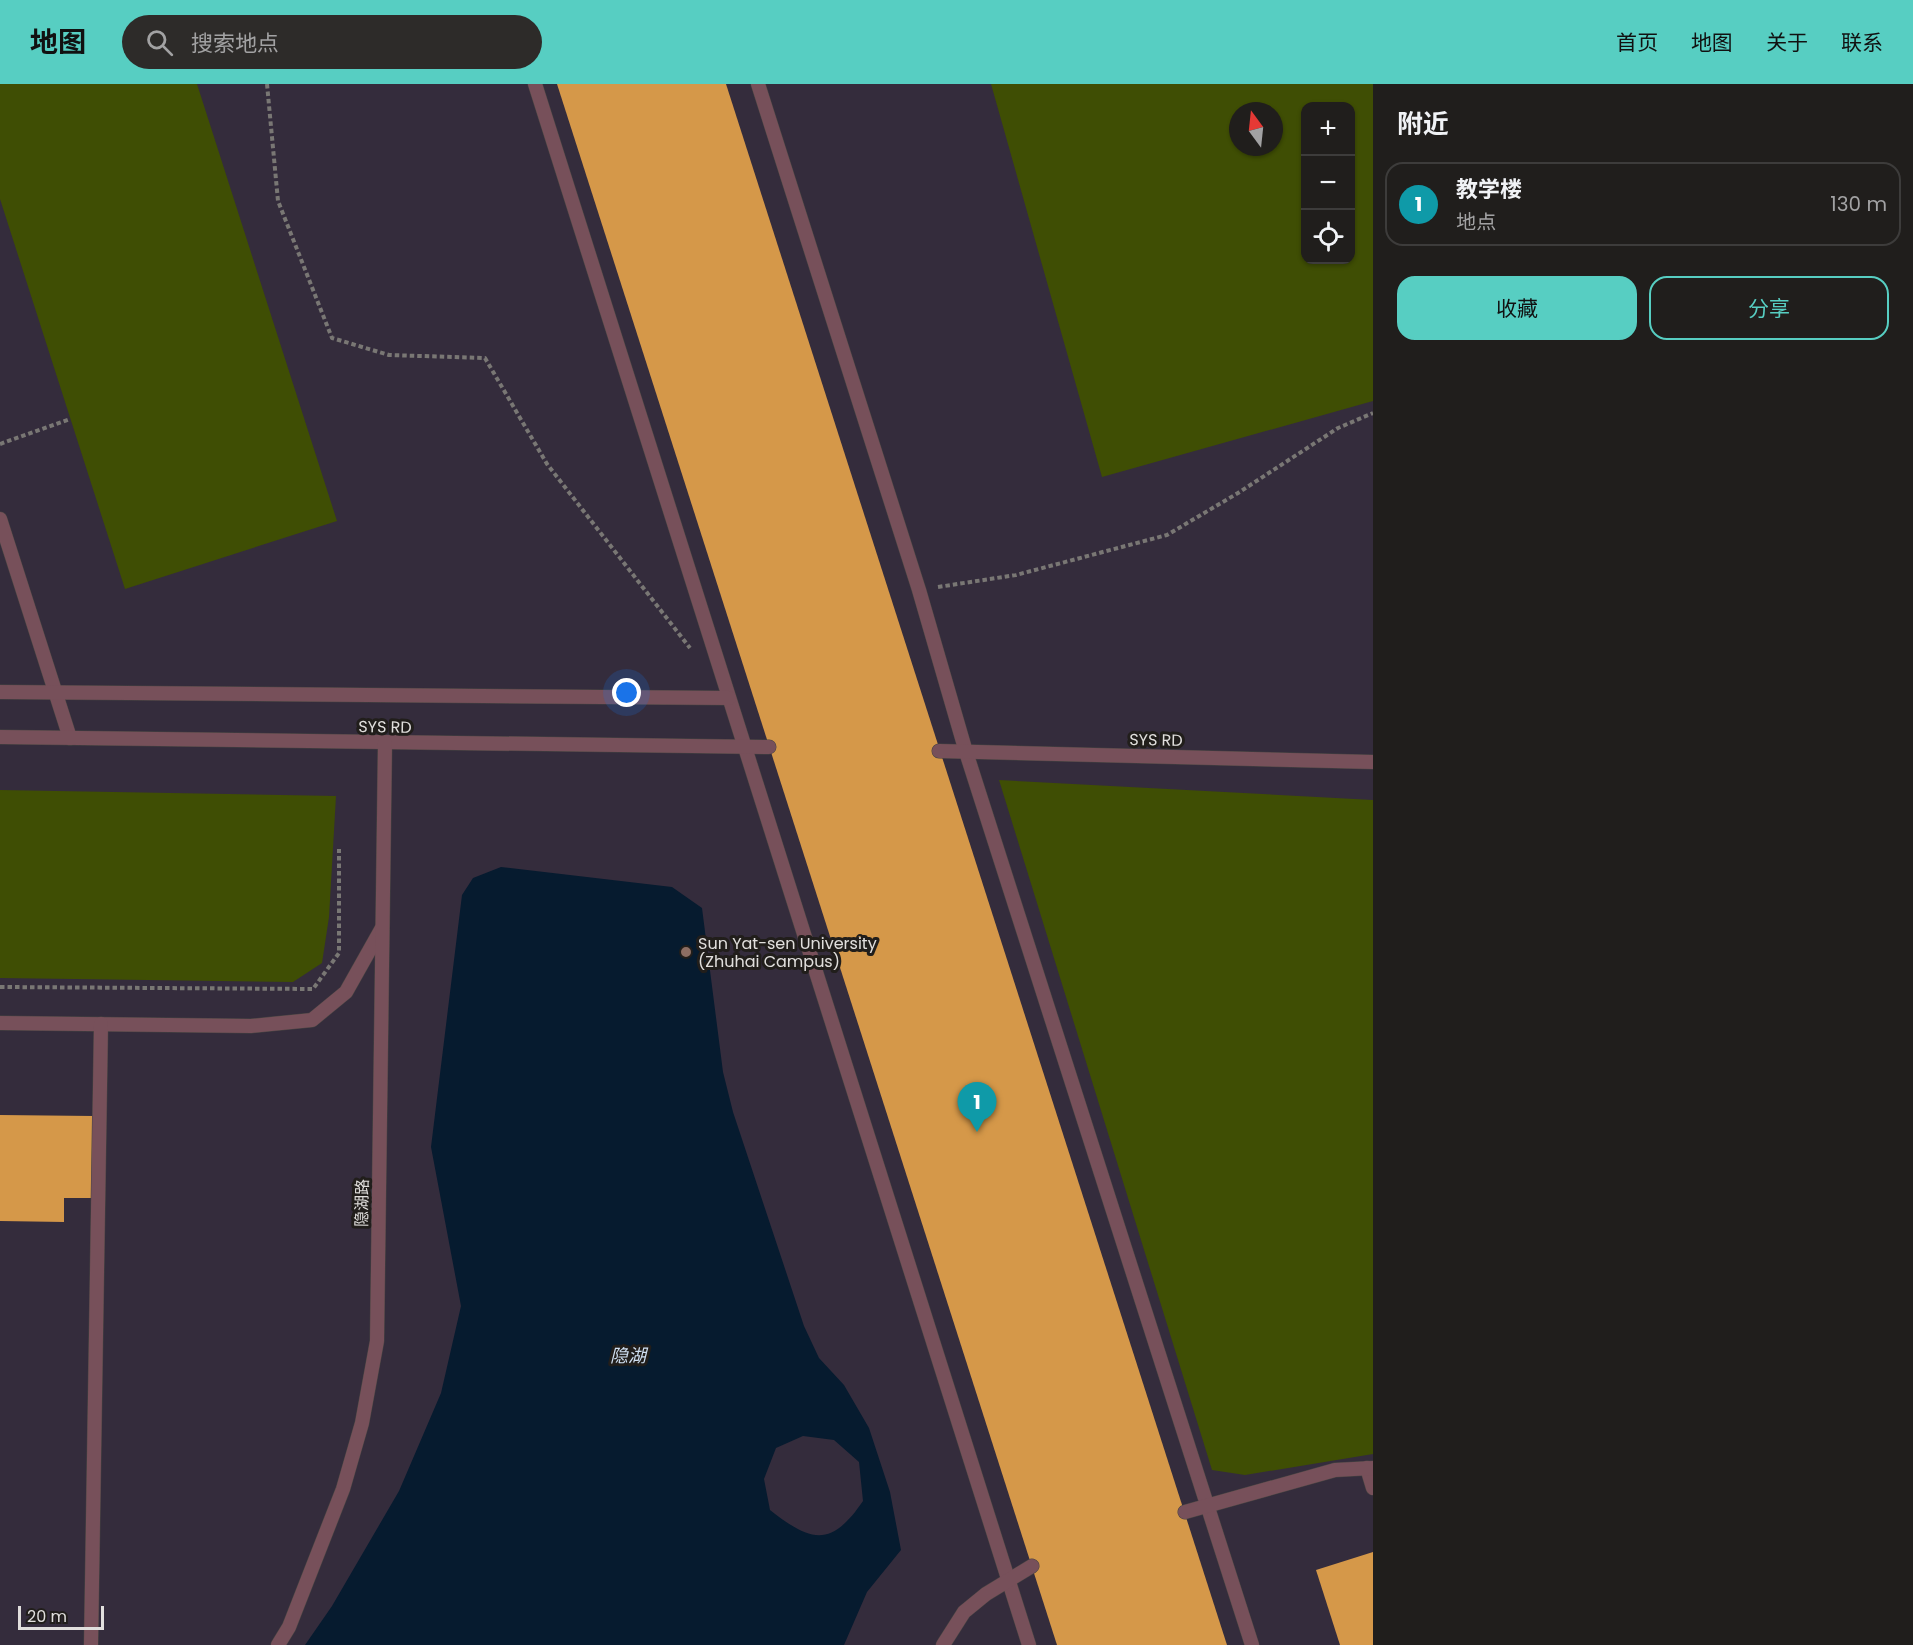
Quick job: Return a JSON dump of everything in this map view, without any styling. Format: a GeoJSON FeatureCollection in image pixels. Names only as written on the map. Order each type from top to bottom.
{"type":"FeatureCollection","features":[{"type":"Feature","properties":{"kind":"lane"},"geometry":{"type":"LineString","coordinates":[[535,84],[1029,1645]]}},
{"type":"Feature","properties":{"kind":"lane"},"geometry":{"type":"LineString","coordinates":[[758,84],[920,590],[966,752],[1252,1645]]}},
{"type":"Feature","properties":{"kind":"lane"},"geometry":{"type":"LineString","coordinates":[[0,519],[70,738]]}},
{"type":"Feature","properties":{"kind":"lane"},"geometry":{"type":"LineString","coordinates":[[0,692],[729,698]]}},
{"type":"Feature","properties":{"kind":"lane","name":"SYS RD"},"geometry":{"type":"LineString","coordinates":[[0,737],[769,747]]}},
{"type":"Feature","properties":{"kind":"lane","name":"隐湖路"},"geometry":{"type":"LineString","coordinates":[[278,1645],[289,1627],[343,1489],[362,1423],[377,1341],[385,743]]}},
{"type":"Feature","properties":{"kind":"lane","name":"SYS RD"},"geometry":{"type":"LineString","coordinates":[[939,752],[1373,762]]}},
{"type":"Feature","properties":{"kind":"lane"},"geometry":{"type":"LineString","coordinates":[[0,1023],[251,1026],[312,1020],[346,992],[383,926]]}},
{"type":"Feature","properties":{"kind":"lane"},"geometry":{"type":"LineString","coordinates":[[91,1645],[100,1024]]}},
{"type":"Feature","properties":{"kind":"lane"},"geometry":{"type":"LineString","coordinates":[[1185,1512],[1205,1504],[1335,1470],[1370,1468],[1373,1488]]}},
{"type":"Feature","properties":{"kind":"lane"},"geometry":{"type":"LineString","coordinates":[[943,1645],[964,1612],[1008,1579],[1032,1566]]}},
{"type":"Feature","properties":{"kind":"path"},"geometry":{"type":"LineString","coordinates":[[267,84],[278,201],[332,338],[389,355],[485,358],[547,464],[693,651]]}},
{"type":"Feature","properties":{"kind":"path"},"geometry":{"type":"LineString","coordinates":[[920,590],[1016,575],[1167,535],[1238,493],[1338,428],[1373,413]]}},
{"type":"Feature","properties":{"kind":"path"},"geometry":{"type":"LineString","coordinates":[[0,444],[70,419]]}},
{"type":"Feature","properties":{"kind":"path"},"geometry":{"type":"LineString","coordinates":[[0,987],[313,989],[339,953],[339,849]]}},
{"type":"Feature","properties":{"kind":"shaded area","name":"Sun Yat-sen University (Zhuhai Campus)"},"geometry":{"type":"Polygon","coordinates":[[[0,84],[1373,84],[1373,1645],[0,1645],[0,84]]]}},
{"type":"Feature","properties":{"kind":"green space"},"geometry":{"type":"Polygon","coordinates":[[[0,84],[197,84],[337,521],[125,589],[0,199],[0,84]]]}},
{"type":"Feature","properties":{"kind":"green space"},"geometry":{"type":"Polygon","coordinates":[[[991,84],[1373,84],[1373,401],[1102,477],[991,84]]]}},
{"type":"Feature","properties":{"kind":"green space"},"geometry":{"type":"Polygon","coordinates":[[[999,780],[1373,800],[1373,1454],[1245,1475],[1212,1470],[999,780]]]}},
{"type":"Feature","properties":{"kind":"green space"},"geometry":{"type":"Polygon","coordinates":[[[0,790],[336,796],[329,917],[322,963],[293,982],[0,978],[0,790]]]}},
{"type":"Feature","properties":{"kind":"water","name":"隐湖"},"geometry":{"type":"Polygon","coordinates":[[[501,867],[672,887],[702,908],[723,1072],[733,1112],[804,1326],[819,1358],[844,1385],[869,1428],[890,1492],[901,1550],[867,1592],[844,1645],[305,1645],[332,1606],[399,1491],[441,1393],[461,1306],[431,1147],[462,895],[473,878],[501,867]],[[803,1436],[776,1448],[764,1479],[770,1510],[797,1529],[809,1534],[830,1533],[841,1527],[863,1501],[859,1462],[834,1440],[803,1436]]]}},
{"type":"Feature","properties":{"kind":"building"},"geometry":{"type":"Polygon","coordinates":[[[557,84],[726,84],[1227,1645],[1057,1645],[557,84]]]}},
{"type":"Feature","properties":{"kind":"building"},"geometry":{"type":"Polygon","coordinates":[[[0,1115],[94,1116],[93,1198],[64,1198],[64,1222],[0,1221],[0,1115]]]}},
{"type":"Feature","properties":{"kind":"building"},"geometry":{"type":"Polygon","coordinates":[[[1373,1552],[1373,1645],[1340,1645],[1316,1570],[1373,1552]]]}},
{"type":"Feature","properties":{"kind":"place","name":"Sun Yat-sen University (Zhuhai Campus)"},"geometry":{"type":"Point","coordinates":[686,952]}},
{"type":"Feature","properties":{"kind":"place","name":"教学楼"},"geometry":{"type":"Point","coordinates":[977,1132]}}]}
